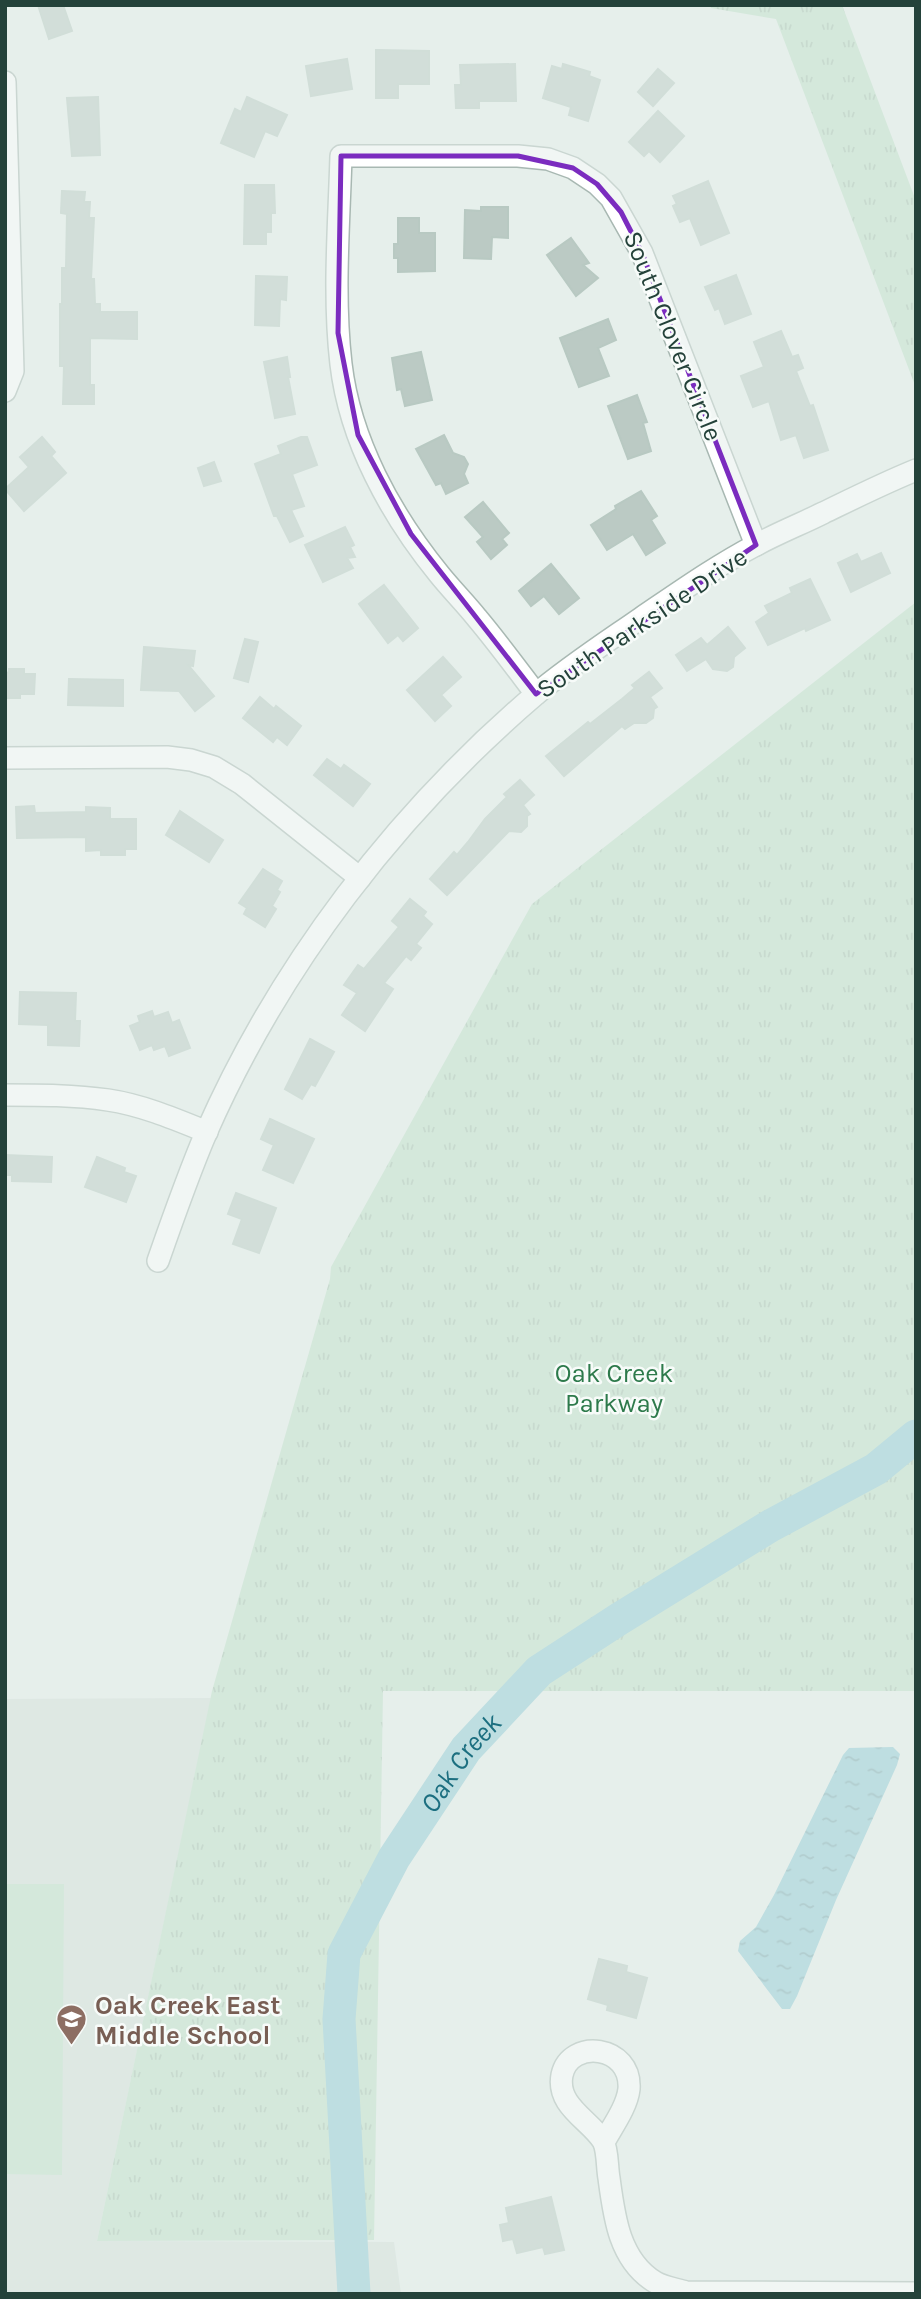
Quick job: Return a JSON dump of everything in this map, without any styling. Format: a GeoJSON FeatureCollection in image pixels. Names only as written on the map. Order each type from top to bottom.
{"type":"FeatureCollection","features":[{"type":"Feature","properties":{"kind":"street"},"geometry":{"type":"LineString","coordinates":[[5,82],[13,371],[5,391]]}},
{"type":"Feature","properties":{"kind":"street","name":"South Clover Circle"},"geometry":{"type":"LineString","coordinates":[[536,694],[477,617],[438,573],[411,534],[389,499],[358,435],[344,380],[338,333],[341,156],[518,156],[548,159],[573,168],[597,184],[621,212],[642,253],[755,545]]}},
{"type":"Feature","properties":{"kind":"street","name":"South Parkside Drive"},"geometry":{"type":"LineString","coordinates":[[158,1261],[206,1132],[274,1005],[317,937],[360,878],[468,756],[536,694],[608,640],[755,545],[916,470]]}},
{"type":"Feature","properties":{"kind":"street"},"geometry":{"type":"LineString","coordinates":[[5,758],[167,757],[214,766],[242,784],[360,878]]}},
{"type":"Feature","properties":{"kind":"street"},"geometry":{"type":"LineString","coordinates":[[5,1095],[72,1096],[111,1100],[146,1109],[206,1132]]}},
{"type":"Feature","properties":{"kind":"street"},"geometry":{"type":"LineString","coordinates":[[604,2143],[614,2211],[622,2242],[637,2266],[656,2283],[685,2292],[916,2292]]}},
{"type":"Feature","properties":{"kind":"highlighted area"},"geometry":{"type":"Polygon","coordinates":[[[341,156],[518,156],[573,168],[597,184],[621,212],[642,253],[756,545],[536,694],[411,534],[358,435],[338,333],[341,156]]]}},
{"type":"Feature","properties":{"kind":"shaded area","name":"Oak Creek East Middle School"},"geometry":{"type":"Polygon","coordinates":[[[211,1698],[97,2241],[394,2242],[401,2294],[5,2294],[5,1699],[211,1698]]]}},
{"type":"Feature","properties":{"kind":"green space"},"geometry":{"type":"Polygon","coordinates":[[[710,5],[842,5],[916,201],[916,388],[776,19],[711,8],[710,5]]]}},
{"type":"Feature","properties":{"kind":"green space","name":"Oak Creek Parkway"},"geometry":{"type":"Polygon","coordinates":[[[916,602],[916,1691],[383,1691],[374,2240],[97,2241],[212,1691],[330,1279],[331,1267],[532,904],[916,602]]]}},
{"type":"Feature","properties":{"kind":"green space"},"geometry":{"type":"Polygon","coordinates":[[[5,1884],[64,1884],[62,2175],[5,2174],[5,1884]]]}},
{"type":"Feature","properties":{"kind":"water"},"geometry":{"type":"Polygon","coordinates":[[[893,1747],[900,1754],[897,1765],[836,1900],[797,1996],[790,2009],[782,2009],[738,1951],[740,1941],[756,1927],[774,1895],[843,1755],[849,1748],[893,1747]]]}},
{"type":"Feature","properties":{"kind":"building"},"geometry":{"type":"Polygon","coordinates":[[[38,5],[63,5],[72,31],[49,39],[38,5]]]}},
{"type":"Feature","properties":{"kind":"building"},"geometry":{"type":"Polygon","coordinates":[[[376,50],[429,51],[429,84],[398,84],[398,98],[376,98],[376,50]]]}},
{"type":"Feature","properties":{"kind":"building"},"geometry":{"type":"Polygon","coordinates":[[[347,59],[352,89],[311,96],[306,66],[347,59]]]}},
{"type":"Feature","properties":{"kind":"building"},"geometry":{"type":"Polygon","coordinates":[[[515,64],[516,101],[479,101],[479,108],[456,108],[455,85],[461,85],[460,65],[515,64]]]}},
{"type":"Feature","properties":{"kind":"building"},"geometry":{"type":"Polygon","coordinates":[[[563,64],[590,72],[589,76],[600,80],[588,121],[569,115],[571,107],[543,98],[552,66],[562,69],[563,64]]]}},
{"type":"Feature","properties":{"kind":"building"},"geometry":{"type":"Polygon","coordinates":[[[658,69],[674,83],[653,106],[638,92],[658,69]]]}},
{"type":"Feature","properties":{"kind":"building"},"geometry":{"type":"Polygon","coordinates":[[[98,97],[100,155],[72,156],[67,98],[98,97]]]}},
{"type":"Feature","properties":{"kind":"building"},"geometry":{"type":"Polygon","coordinates":[[[247,97],[287,115],[277,136],[265,131],[254,157],[221,143],[235,109],[241,112],[247,97]]]}},
{"type":"Feature","properties":{"kind":"building"},"geometry":{"type":"Polygon","coordinates":[[[658,111],[684,136],[660,162],[649,151],[644,156],[629,142],[658,111]]]}},
{"type":"Feature","properties":{"kind":"building"},"geometry":{"type":"Polygon","coordinates":[[[708,181],[729,233],[701,245],[690,218],[680,222],[673,206],[677,204],[673,196],[708,181]]]}},
{"type":"Feature","properties":{"kind":"building"},"geometry":{"type":"Polygon","coordinates":[[[245,185],[274,185],[275,213],[271,213],[271,232],[266,232],[266,244],[244,244],[245,185]]]}},
{"type":"Feature","properties":{"kind":"building"},"geometry":{"type":"Polygon","coordinates":[[[62,191],[85,192],[84,202],[90,202],[89,218],[94,218],[91,279],[94,279],[95,304],[100,304],[100,312],[137,312],[137,339],[90,338],[90,385],[94,385],[94,404],[63,404],[64,366],[60,366],[60,304],[62,268],[66,268],[67,214],[61,213],[62,191]]]}},
{"type":"Feature","properties":{"kind":"building"},"geometry":{"type":"Polygon","coordinates":[[[481,207],[508,207],[508,238],[492,237],[491,259],[464,258],[465,210],[481,211],[481,207]]]}},
{"type":"Feature","properties":{"kind":"building"},"geometry":{"type":"Polygon","coordinates":[[[398,218],[419,218],[419,233],[435,233],[435,271],[398,272],[394,244],[398,244],[398,218]]]}},
{"type":"Feature","properties":{"kind":"building"},"geometry":{"type":"Polygon","coordinates":[[[571,238],[589,263],[583,265],[598,278],[576,296],[547,255],[571,238]]]}},
{"type":"Feature","properties":{"kind":"building"},"geometry":{"type":"Polygon","coordinates":[[[736,275],[751,314],[725,324],[719,308],[715,310],[705,287],[736,275]]]}},
{"type":"Feature","properties":{"kind":"building"},"geometry":{"type":"Polygon","coordinates":[[[256,276],[287,277],[286,300],[280,299],[279,326],[255,325],[256,276]]]}},
{"type":"Feature","properties":{"kind":"building"},"geometry":{"type":"Polygon","coordinates":[[[608,319],[616,340],[598,348],[609,376],[579,387],[560,338],[608,319]]]}},
{"type":"Feature","properties":{"kind":"building"},"geometry":{"type":"Polygon","coordinates":[[[781,331],[792,357],[798,355],[803,368],[796,371],[810,406],[813,405],[828,450],[804,458],[796,435],[781,440],[769,401],[753,407],[741,376],[764,367],[754,342],[781,331]]]}},
{"type":"Feature","properties":{"kind":"building"},"geometry":{"type":"Polygon","coordinates":[[[421,352],[432,400],[405,406],[401,389],[397,390],[392,358],[421,352]]]}},
{"type":"Feature","properties":{"kind":"building"},"geometry":{"type":"Polygon","coordinates":[[[287,357],[295,414],[275,418],[264,362],[287,357]]]}},
{"type":"Feature","properties":{"kind":"building"},"geometry":{"type":"Polygon","coordinates":[[[637,395],[647,422],[643,423],[651,451],[628,459],[608,406],[637,395]]]}},
{"type":"Feature","properties":{"kind":"building"},"geometry":{"type":"Polygon","coordinates":[[[444,435],[453,453],[464,457],[468,464],[464,474],[468,483],[446,494],[441,483],[436,485],[416,449],[444,435]]]}},
{"type":"Feature","properties":{"kind":"building"},"geometry":{"type":"Polygon","coordinates":[[[42,437],[55,452],[51,456],[66,473],[24,511],[5,489],[29,467],[20,457],[42,437]]]}},
{"type":"Feature","properties":{"kind":"building"},"geometry":{"type":"Polygon","coordinates":[[[307,437],[317,465],[292,474],[304,506],[291,510],[303,536],[290,542],[277,516],[274,516],[255,464],[281,454],[278,446],[307,437]]]}},
{"type":"Feature","properties":{"kind":"building"},"geometry":{"type":"Polygon","coordinates":[[[214,462],[221,481],[204,486],[198,468],[214,462]]]}},
{"type":"Feature","properties":{"kind":"building"},"geometry":{"type":"Polygon","coordinates":[[[641,491],[657,516],[651,520],[665,543],[646,555],[633,534],[607,550],[591,525],[616,509],[615,506],[641,491]]]}},
{"type":"Feature","properties":{"kind":"building"},"geometry":{"type":"Polygon","coordinates":[[[483,502],[509,533],[502,539],[507,545],[491,559],[477,542],[483,537],[465,517],[483,502]]]}},
{"type":"Feature","properties":{"kind":"building"},"geometry":{"type":"Polygon","coordinates":[[[345,527],[354,545],[350,547],[355,557],[347,558],[353,568],[323,582],[305,545],[345,527]]]}},
{"type":"Feature","properties":{"kind":"building"},"geometry":{"type":"Polygon","coordinates":[[[881,553],[890,573],[851,592],[838,563],[857,554],[861,562],[881,553]]]}},
{"type":"Feature","properties":{"kind":"building"},"geometry":{"type":"Polygon","coordinates":[[[551,564],[579,598],[559,614],[544,596],[531,606],[519,591],[551,564]]]}},
{"type":"Feature","properties":{"kind":"building"},"geometry":{"type":"Polygon","coordinates":[[[810,579],[830,620],[768,645],[756,622],[769,613],[765,606],[792,593],[790,588],[810,579]]]}},
{"type":"Feature","properties":{"kind":"building"},"geometry":{"type":"Polygon","coordinates":[[[384,585],[418,628],[403,641],[398,635],[388,643],[359,604],[384,585]]]}},
{"type":"Feature","properties":{"kind":"building"},"geometry":{"type":"Polygon","coordinates":[[[728,627],[745,648],[734,657],[733,667],[727,671],[713,669],[706,659],[687,671],[676,655],[701,638],[707,645],[728,627]]]}},
{"type":"Feature","properties":{"kind":"building"},"geometry":{"type":"Polygon","coordinates":[[[245,639],[258,642],[248,682],[234,678],[245,639]]]}},
{"type":"Feature","properties":{"kind":"building"},"geometry":{"type":"Polygon","coordinates":[[[144,647],[195,651],[193,666],[188,665],[214,696],[195,711],[179,691],[141,690],[144,647]]]}},
{"type":"Feature","properties":{"kind":"building"},"geometry":{"type":"Polygon","coordinates":[[[443,657],[461,677],[441,695],[451,706],[435,721],[407,690],[443,657]]]}},
{"type":"Feature","properties":{"kind":"building"},"geometry":{"type":"Polygon","coordinates":[[[9,669],[24,669],[24,674],[35,674],[34,694],[5,698],[5,672],[9,673],[9,669]]]}},
{"type":"Feature","properties":{"kind":"building"},"geometry":{"type":"Polygon","coordinates":[[[649,672],[662,688],[650,697],[657,707],[654,709],[653,718],[646,723],[634,723],[625,729],[622,726],[564,776],[546,756],[622,699],[635,688],[632,685],[649,672]]]}},
{"type":"Feature","properties":{"kind":"building"},"geometry":{"type":"Polygon","coordinates":[[[69,679],[123,680],[123,706],[68,705],[69,679]]]}},
{"type":"Feature","properties":{"kind":"building"},"geometry":{"type":"Polygon","coordinates":[[[260,697],[301,726],[287,745],[277,737],[273,742],[243,718],[260,697]]]}},
{"type":"Feature","properties":{"kind":"building"},"geometry":{"type":"Polygon","coordinates":[[[327,759],[341,769],[344,765],[370,784],[353,806],[314,775],[327,759]]]}},
{"type":"Feature","properties":{"kind":"building"},"geometry":{"type":"Polygon","coordinates":[[[520,780],[534,795],[523,805],[530,814],[527,816],[527,826],[521,832],[509,831],[447,895],[430,879],[454,852],[457,855],[485,819],[507,797],[504,794],[520,780]]]}},
{"type":"Feature","properties":{"kind":"building"},"geometry":{"type":"Polygon","coordinates":[[[34,806],[35,813],[86,812],[86,807],[110,808],[110,819],[136,819],[136,849],[125,849],[125,855],[101,855],[101,850],[86,851],[86,837],[17,838],[16,807],[34,806]]]}},
{"type":"Feature","properties":{"kind":"building"},"geometry":{"type":"Polygon","coordinates":[[[180,811],[223,840],[209,862],[166,835],[180,811]]]}},
{"type":"Feature","properties":{"kind":"building"},"geometry":{"type":"Polygon","coordinates":[[[263,869],[282,881],[277,890],[280,892],[272,906],[276,909],[265,927],[244,914],[247,908],[239,903],[263,869]]]}},
{"type":"Feature","properties":{"kind":"building"},"geometry":{"type":"Polygon","coordinates":[[[410,899],[426,912],[423,916],[432,924],[416,944],[421,948],[411,960],[406,956],[384,983],[393,989],[365,1031],[342,1015],[357,993],[344,985],[358,965],[364,969],[399,927],[392,921],[410,899]]]}},
{"type":"Feature","properties":{"kind":"building"},"geometry":{"type":"Polygon","coordinates":[[[20,992],[76,993],[75,1021],[80,1021],[79,1046],[48,1045],[48,1025],[19,1024],[20,992]]]}},
{"type":"Feature","properties":{"kind":"building"},"geometry":{"type":"Polygon","coordinates":[[[152,1011],[154,1017],[168,1012],[172,1023],[179,1020],[190,1048],[169,1056],[165,1046],[154,1050],[152,1045],[140,1050],[130,1026],[140,1022],[138,1016],[152,1011]]]}},
{"type":"Feature","properties":{"kind":"building"},"geometry":{"type":"Polygon","coordinates":[[[310,1039],[334,1052],[315,1086],[311,1084],[302,1099],[285,1089],[310,1039]]]}},
{"type":"Feature","properties":{"kind":"building"},"geometry":{"type":"Polygon","coordinates":[[[270,1119],[314,1139],[293,1183],[263,1170],[274,1145],[261,1139],[270,1119]]]}},
{"type":"Feature","properties":{"kind":"building"},"geometry":{"type":"Polygon","coordinates":[[[5,1155],[52,1157],[51,1182],[12,1181],[12,1175],[5,1175],[5,1155]]]}},
{"type":"Feature","properties":{"kind":"building"},"geometry":{"type":"Polygon","coordinates":[[[97,1157],[125,1168],[124,1172],[136,1176],[126,1202],[85,1187],[97,1157]]]}},
{"type":"Feature","properties":{"kind":"building"},"geometry":{"type":"Polygon","coordinates":[[[236,1193],[276,1208],[259,1253],[233,1244],[242,1219],[228,1214],[236,1193]]]}},
{"type":"Feature","properties":{"kind":"building"},"geometry":{"type":"Polygon","coordinates":[[[599,1959],[627,1966],[626,1972],[647,1978],[636,2018],[607,2010],[608,2005],[588,1999],[599,1959]]]}},
{"type":"Feature","properties":{"kind":"building"},"geometry":{"type":"Polygon","coordinates":[[[551,2197],[564,2250],[545,2254],[543,2247],[517,2253],[513,2239],[503,2241],[500,2225],[509,2223],[506,2208],[551,2197]]]}},
{"type":"Feature","properties":{"kind":"waterway","name":"Oak Creek"},"geometry":{"type":"LineString","coordinates":[[354,2294],[339,2019],[344,1954],[394,1858],[466,1749],[539,1671],[770,1526],[876,1469],[916,1436]]}},
{"type":"Feature","properties":{"kind":"place","name":"Oak Creek East Middle School"},"geometry":{"type":"Point","coordinates":[72,2047]}}]}
